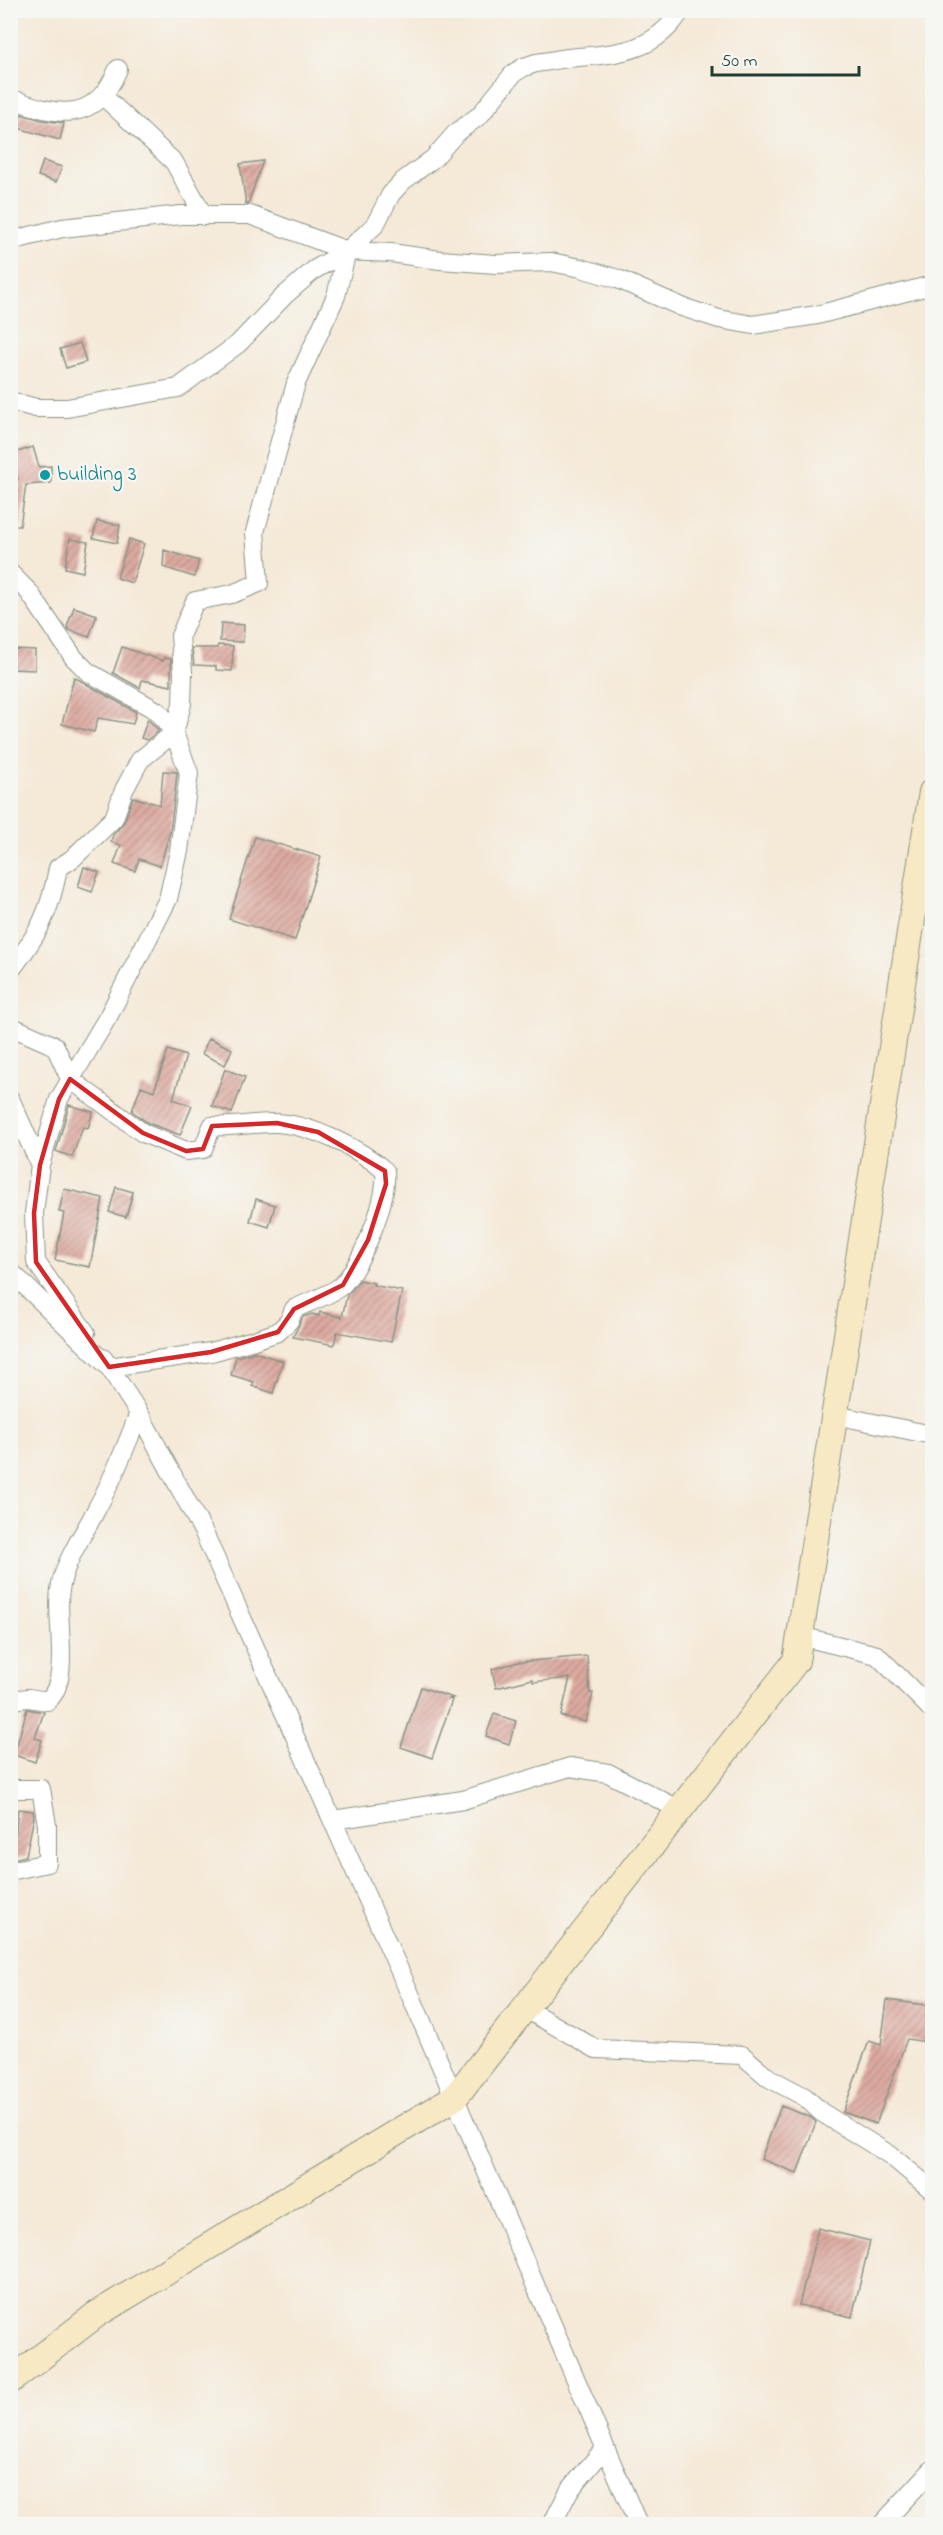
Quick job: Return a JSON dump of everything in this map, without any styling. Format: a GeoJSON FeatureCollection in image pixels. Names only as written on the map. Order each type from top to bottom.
{"type":"FeatureCollection","features":[{"type":"Feature","properties":{"kind":"main road"},"geometry":{"type":"LineString","coordinates":[[10,2381],[97,2314],[454,2097],[796,1661],[932,805]]}},
{"type":"Feature","properties":{"kind":"street"},"geometry":{"type":"LineString","coordinates":[[10,401],[36,408],[67,408],[178,388],[238,344],[284,296],[315,270],[347,251],[375,225],[391,194],[403,181],[434,158],[455,134],[480,115],[514,73],[524,66],[536,63],[627,52],[654,40],[681,10]]}},
{"type":"Feature","properties":{"kind":"street"},"geometry":{"type":"LineString","coordinates":[[10,98],[42,109],[66,113],[90,105],[102,95],[112,84],[118,69]]}},
{"type":"Feature","properties":{"kind":"street"},"geometry":{"type":"LineString","coordinates":[[102,95],[174,162],[204,216]]}},
{"type":"Feature","properties":{"kind":"street"},"geometry":{"type":"LineString","coordinates":[[10,241],[62,228],[181,215],[250,215],[347,251],[391,253],[440,260],[496,264],[551,262],[581,268],[618,279],[682,307],[719,320],[753,325],[817,315],[933,285]]}},
{"type":"Feature","properties":{"kind":"street"},"geometry":{"type":"LineString","coordinates":[[10,971],[28,949],[45,920],[58,868],[72,859],[114,818],[124,790],[140,760],[174,733],[182,704],[183,672],[180,636],[195,601],[232,594],[259,583],[255,532],[296,383],[336,296],[347,251]]}},
{"type":"Feature","properties":{"kind":"street"},"geometry":{"type":"LineString","coordinates":[[10,573],[29,592],[74,658],[88,672],[159,712],[174,733],[189,773],[179,851],[168,899],[109,1015],[59,1099],[40,1165],[34,1213],[36,1262],[139,1413],[204,1533],[333,1820],[638,2524]]}},
{"type":"Feature","properties":{"kind":"street"},"geometry":{"type":"LineString","coordinates":[[10,1026],[54,1046],[70,1079],[143,1133],[186,1152],[203,1149],[212,1126],[233,1128],[277,1123],[318,1132],[375,1163],[385,1171],[386,1184],[368,1240],[343,1285],[294,1309],[289,1321],[278,1332],[211,1352],[109,1367]]}},
{"type":"Feature","properties":{"kind":"street"},"geometry":{"type":"LineString","coordinates":[[10,1099],[40,1165]]}},
{"type":"Feature","properties":{"kind":"street"},"geometry":{"type":"LineString","coordinates":[[10,1271],[109,1367]]}},
{"type":"Feature","properties":{"kind":"street"},"geometry":{"type":"LineString","coordinates":[[10,1700],[29,1698],[47,1701],[51,1698],[58,1679],[62,1651],[58,1617],[60,1589],[65,1570],[118,1468],[139,1413]]}},
{"type":"Feature","properties":{"kind":"street"},"geometry":{"type":"LineString","coordinates":[[835,1415],[933,1435]]}},
{"type":"Feature","properties":{"kind":"street"},"geometry":{"type":"LineString","coordinates":[[800,1636],[877,1655],[933,1710]]}},
{"type":"Feature","properties":{"kind":"street"},"geometry":{"type":"LineString","coordinates":[[333,1820],[464,1800],[570,1767],[608,1773],[680,1809]]}},
{"type":"Feature","properties":{"kind":"street"},"geometry":{"type":"LineString","coordinates":[[10,1789],[41,1789],[47,1825],[47,1863],[10,1871]]}},
{"type":"Feature","properties":{"kind":"street"},"geometry":{"type":"LineString","coordinates":[[524,2008],[596,2049],[741,2055],[770,2078],[805,2097],[821,2112],[890,2155],[933,2190]]}},
{"type":"Feature","properties":{"kind":"street"},"geometry":{"type":"LineString","coordinates":[[552,2524],[569,2491],[604,2449]]}},
{"type":"Feature","properties":{"kind":"street"},"geometry":{"type":"LineString","coordinates":[[882,2524],[933,2470]]}},
{"type":"Feature","properties":{"kind":"highlighted area"},"geometry":{"type":"Polygon","coordinates":[[[70,1079],[143,1133],[186,1151],[203,1149],[212,1126],[277,1123],[318,1132],[385,1171],[386,1184],[368,1240],[343,1285],[294,1309],[278,1332],[211,1352],[109,1367],[36,1262],[34,1213],[40,1165],[59,1099],[70,1079]]]}},
{"type":"Feature","properties":{"kind":"building"},"geometry":{"type":"Polygon","coordinates":[[[21,114],[64,123],[60,140],[18,128],[21,114]]]}},
{"type":"Feature","properties":{"kind":"building"},"geometry":{"type":"Polygon","coordinates":[[[43,161],[62,167],[56,182],[38,176],[43,161]]]}},
{"type":"Feature","properties":{"kind":"building"},"geometry":{"type":"Polygon","coordinates":[[[263,161],[248,204],[246,204],[240,164],[263,161]]]}},
{"type":"Feature","properties":{"kind":"building"},"geometry":{"type":"Polygon","coordinates":[[[80,343],[86,362],[66,368],[60,349],[80,343]]]}},
{"type":"Feature","properties":{"kind":"building"},"geometry":{"type":"Polygon","coordinates":[[[33,447],[39,467],[51,466],[51,483],[26,485],[20,526],[10,525],[10,478],[18,479],[11,454],[33,447]]]}},
{"type":"Feature","properties":{"kind":"building"},"geometry":{"type":"Polygon","coordinates":[[[97,521],[120,525],[117,543],[93,538],[97,521]]]}},
{"type":"Feature","properties":{"kind":"building"},"geometry":{"type":"Polygon","coordinates":[[[70,539],[88,542],[83,572],[65,568],[70,539]]]}},
{"type":"Feature","properties":{"kind":"building"},"geometry":{"type":"Polygon","coordinates":[[[129,539],[144,544],[132,583],[117,578],[129,539]]]}},
{"type":"Feature","properties":{"kind":"building"},"geometry":{"type":"Polygon","coordinates":[[[164,550],[199,561],[194,577],[163,567],[164,550]]]}},
{"type":"Feature","properties":{"kind":"building"},"geometry":{"type":"Polygon","coordinates":[[[74,607],[97,615],[89,637],[69,630],[67,627],[74,607]]]}},
{"type":"Feature","properties":{"kind":"building"},"geometry":{"type":"Polygon","coordinates":[[[221,623],[244,625],[243,642],[220,641],[221,623]]]}},
{"type":"Feature","properties":{"kind":"building"},"geometry":{"type":"Polygon","coordinates":[[[218,645],[233,646],[232,671],[216,670],[216,666],[194,665],[192,648],[217,648],[218,645]]]}},
{"type":"Feature","properties":{"kind":"building"},"geometry":{"type":"Polygon","coordinates":[[[122,647],[163,661],[164,658],[171,659],[171,686],[142,680],[140,688],[113,673],[122,647]]]}},
{"type":"Feature","properties":{"kind":"building"},"geometry":{"type":"Polygon","coordinates":[[[13,649],[35,650],[35,670],[12,669],[13,649]]]}},
{"type":"Feature","properties":{"kind":"building"},"geometry":{"type":"Polygon","coordinates":[[[74,677],[136,712],[133,724],[98,718],[94,732],[62,724],[74,677]]]}},
{"type":"Feature","properties":{"kind":"building"},"geometry":{"type":"Polygon","coordinates":[[[148,719],[159,731],[147,740],[141,738],[148,719]]]}},
{"type":"Feature","properties":{"kind":"building"},"geometry":{"type":"Polygon","coordinates":[[[163,771],[177,772],[177,774],[170,832],[160,866],[139,859],[135,871],[114,864],[121,845],[111,842],[113,835],[124,822],[133,797],[160,805],[163,771]]]}},
{"type":"Feature","properties":{"kind":"building"},"geometry":{"type":"Polygon","coordinates":[[[255,837],[321,857],[295,940],[229,919],[255,837]]]}},
{"type":"Feature","properties":{"kind":"building"},"geometry":{"type":"Polygon","coordinates":[[[84,867],[99,872],[92,892],[78,887],[84,867]]]}},
{"type":"Feature","properties":{"kind":"building"},"geometry":{"type":"Polygon","coordinates":[[[209,1038],[232,1049],[225,1065],[202,1054],[209,1038]]]}},
{"type":"Feature","properties":{"kind":"building"},"geometry":{"type":"Polygon","coordinates":[[[168,1050],[186,1056],[173,1099],[192,1106],[180,1135],[148,1123],[132,1111],[141,1086],[154,1091],[168,1050]]]}},
{"type":"Feature","properties":{"kind":"building"},"geometry":{"type":"Polygon","coordinates":[[[225,1069],[245,1077],[232,1113],[212,1106],[225,1069]]]}},
{"type":"Feature","properties":{"kind":"building"},"geometry":{"type":"Polygon","coordinates":[[[69,1105],[93,1112],[88,1128],[83,1127],[72,1157],[56,1151],[69,1105]]]}},
{"type":"Feature","properties":{"kind":"building"},"geometry":{"type":"Polygon","coordinates":[[[116,1187],[133,1192],[126,1217],[109,1212],[116,1187]]]}},
{"type":"Feature","properties":{"kind":"building"},"geometry":{"type":"Polygon","coordinates":[[[64,1189],[103,1198],[90,1267],[55,1260],[64,1213],[59,1212],[64,1189]]]}},
{"type":"Feature","properties":{"kind":"building"},"geometry":{"type":"Polygon","coordinates":[[[256,1199],[275,1205],[269,1227],[250,1221],[256,1199]]]}},
{"type":"Feature","properties":{"kind":"building"},"geometry":{"type":"Polygon","coordinates":[[[360,1280],[402,1291],[391,1342],[337,1332],[334,1345],[293,1337],[303,1317],[312,1314],[319,1316],[320,1312],[342,1317],[347,1295],[360,1280]]]}},
{"type":"Feature","properties":{"kind":"building"},"geometry":{"type":"Polygon","coordinates":[[[254,1352],[283,1361],[273,1393],[252,1386],[254,1382],[231,1375],[236,1357],[254,1352]]]}},
{"type":"Feature","properties":{"kind":"building"},"geometry":{"type":"Polygon","coordinates":[[[587,1656],[590,1693],[593,1693],[586,1722],[561,1716],[570,1678],[533,1682],[533,1679],[496,1688],[492,1669],[519,1662],[587,1656]]]}},
{"type":"Feature","properties":{"kind":"building"},"geometry":{"type":"Polygon","coordinates":[[[421,1687],[453,1698],[449,1699],[452,1700],[432,1758],[401,1747],[421,1687]]]}},
{"type":"Feature","properties":{"kind":"building"},"geometry":{"type":"Polygon","coordinates":[[[27,1709],[44,1712],[35,1738],[42,1740],[35,1762],[14,1755],[27,1709]]]}},
{"type":"Feature","properties":{"kind":"building"},"geometry":{"type":"Polygon","coordinates":[[[494,1714],[516,1721],[509,1744],[486,1736],[494,1714]]]}},
{"type":"Feature","properties":{"kind":"building"},"geometry":{"type":"Polygon","coordinates":[[[18,1809],[33,1811],[34,1817],[26,1856],[13,1859],[18,1809]]]}},
{"type":"Feature","properties":{"kind":"building"},"geometry":{"type":"Polygon","coordinates":[[[887,2000],[933,2006],[933,2043],[907,2039],[876,2124],[843,2112],[869,2041],[881,2045],[887,2000]]]}},
{"type":"Feature","properties":{"kind":"building"},"geometry":{"type":"Polygon","coordinates":[[[781,2106],[810,2117],[816,2122],[797,2173],[761,2159],[781,2106]]]}},
{"type":"Feature","properties":{"kind":"building"},"geometry":{"type":"Polygon","coordinates":[[[818,2228],[870,2241],[852,2317],[799,2305],[818,2228]]]}},
{"type":"Feature","properties":{"kind":"place","name":"building 3"},"geometry":{"type":"Point","coordinates":[45,475]}}]}
